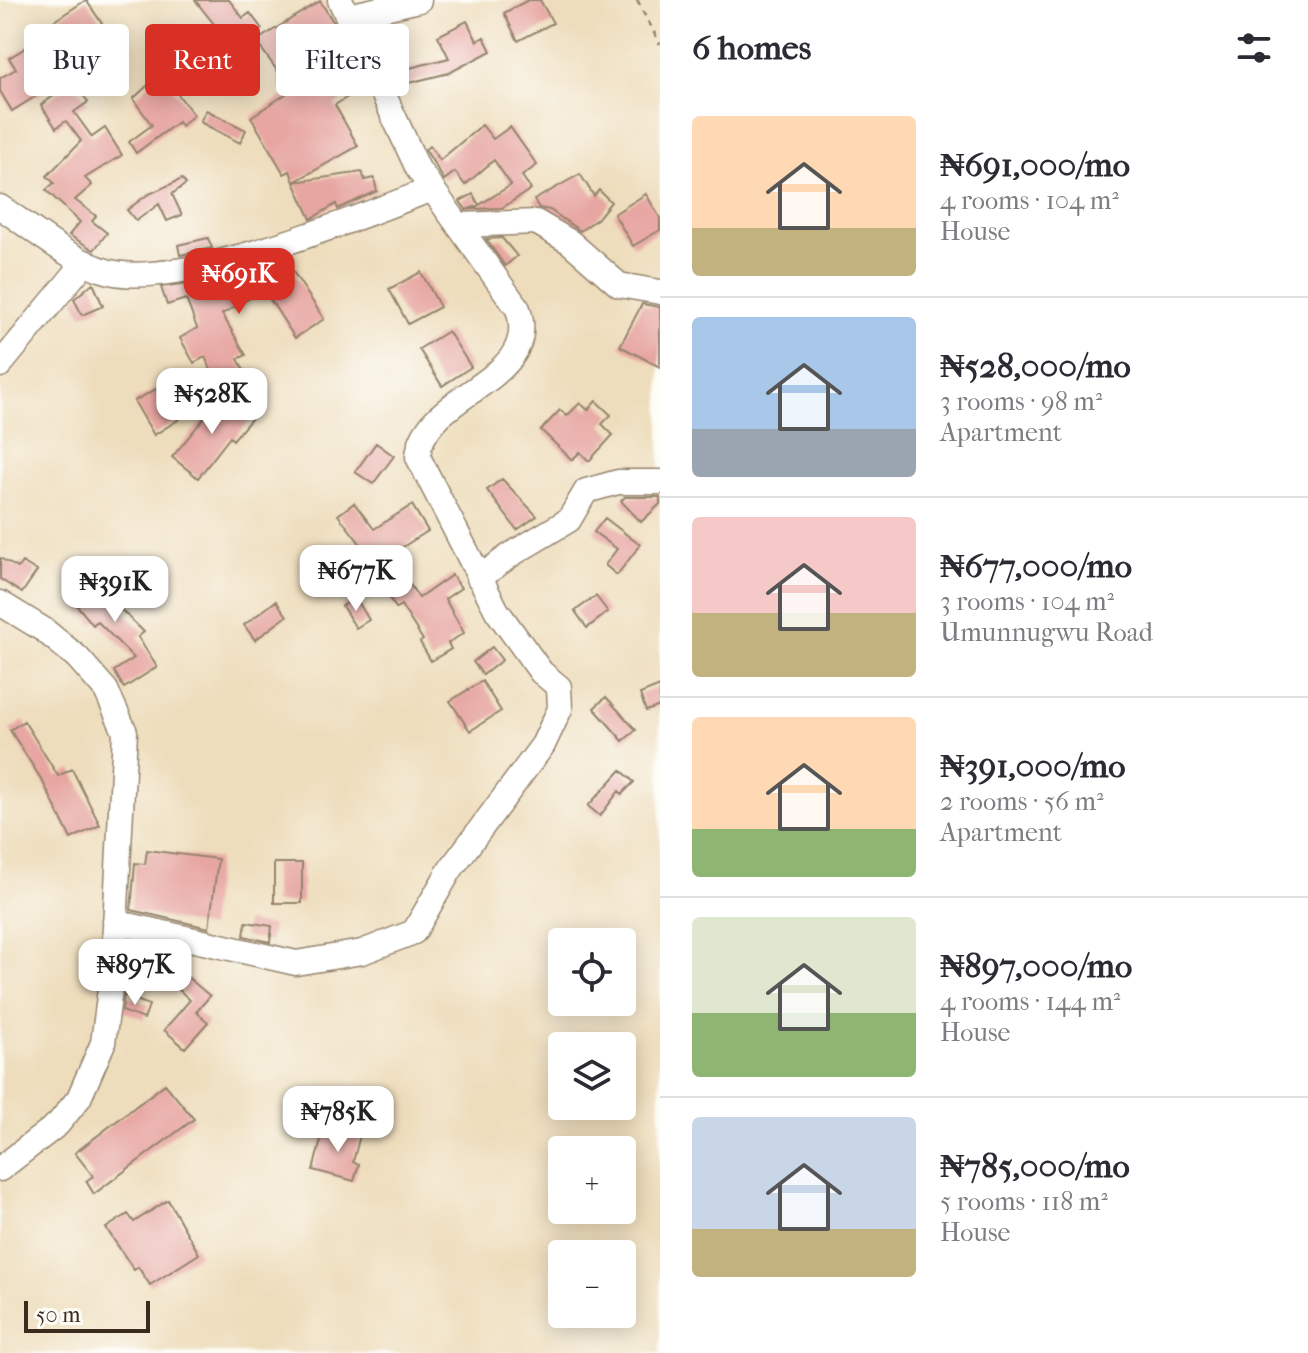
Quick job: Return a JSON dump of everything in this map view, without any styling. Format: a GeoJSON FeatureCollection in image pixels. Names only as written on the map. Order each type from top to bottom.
{"type":"FeatureCollection","features":[{"type":"Feature","properties":{"kind":"street"},"geometry":{"type":"LineString","coordinates":[[115,922],[296,963],[362,952],[414,932],[450,870],[543,745],[560,709],[559,687],[541,672],[497,611],[420,466],[419,446],[452,406],[511,359],[520,345],[523,324],[518,309],[406,148],[344,8],[419,0]]}},
{"type":"Feature","properties":{"kind":"street"},"geometry":{"type":"LineString","coordinates":[[0,207],[85,262],[110,272],[145,275],[210,264],[432,189]]}},
{"type":"Feature","properties":{"kind":"street"},"geometry":{"type":"LineString","coordinates":[[460,225],[536,222],[570,242],[619,285],[660,292]]}},
{"type":"Feature","properties":{"kind":"street"},"geometry":{"type":"LineString","coordinates":[[0,365],[85,262]]}},
{"type":"Feature","properties":{"kind":"street"},"geometry":{"type":"LineString","coordinates":[[479,578],[569,520],[586,491],[618,482],[660,482]]}},
{"type":"Feature","properties":{"kind":"street"},"geometry":{"type":"LineString","coordinates":[[0,603],[44,630],[77,657],[106,690],[121,717],[125,732],[107,1025],[89,1080],[58,1124],[0,1169]]}},
{"type":"Feature","properties":{"kind":"path"},"geometry":{"type":"LineString","coordinates":[[637,0],[660,44]]}},
{"type":"Feature","properties":{"kind":"building"},"geometry":{"type":"Polygon","coordinates":[[[86,0],[102,24],[49,24],[86,0]]]}},
{"type":"Feature","properties":{"kind":"building"},"geometry":{"type":"Polygon","coordinates":[[[195,0],[229,0],[243,18],[250,13],[258,24],[214,24],[195,0]]]}},
{"type":"Feature","properties":{"kind":"building"},"geometry":{"type":"Polygon","coordinates":[[[528,0],[540,0],[553,23],[518,41],[504,13],[528,0]]]}},
{"type":"Feature","properties":{"kind":"building"},"geometry":{"type":"Polygon","coordinates":[[[320,1],[335,24],[283,24],[320,1]]]}},
{"type":"Feature","properties":{"kind":"building"},"geometry":{"type":"Polygon","coordinates":[[[467,21],[477,41],[484,37],[491,51],[449,73],[409,83],[409,68],[449,58],[438,36],[467,21]]]}},
{"type":"Feature","properties":{"kind":"building"},"geometry":{"type":"Polygon","coordinates":[[[276,28],[276,69],[260,47],[260,38],[276,28]]]}},
{"type":"Feature","properties":{"kind":"building"},"geometry":{"type":"Polygon","coordinates":[[[24,49],[24,96],[36,96],[12,111],[0,91],[0,78],[16,69],[9,58],[24,49]]]}},
{"type":"Feature","properties":{"kind":"building"},"geometry":{"type":"Polygon","coordinates":[[[145,88],[145,96],[179,96],[194,115],[181,126],[178,122],[136,153],[129,142],[152,125],[133,99],[145,88]]]}},
{"type":"Feature","properties":{"kind":"building"},"geometry":{"type":"Polygon","coordinates":[[[54,96],[84,96],[88,102],[74,112],[92,137],[105,128],[122,155],[85,178],[92,185],[75,200],[96,216],[92,221],[107,233],[94,250],[69,235],[80,222],[46,190],[54,183],[47,176],[81,141],[66,121],[56,128],[41,105],[54,96]]]}},
{"type":"Feature","properties":{"kind":"building"},"geometry":{"type":"Polygon","coordinates":[[[283,96],[349,96],[335,105],[358,146],[294,182],[290,171],[284,174],[251,117],[283,96]]]}},
{"type":"Feature","properties":{"kind":"building"},"geometry":{"type":"Polygon","coordinates":[[[206,110],[246,130],[240,143],[200,122],[206,110]]]}},
{"type":"Feature","properties":{"kind":"building"},"geometry":{"type":"Polygon","coordinates":[[[482,125],[493,139],[510,127],[537,165],[522,176],[531,189],[502,208],[473,209],[478,206],[466,210],[460,201],[473,194],[479,205],[511,185],[494,160],[465,185],[455,172],[444,180],[425,149],[430,146],[440,160],[482,125]]]}},
{"type":"Feature","properties":{"kind":"building"},"geometry":{"type":"Polygon","coordinates":[[[362,172],[365,180],[374,178],[377,191],[338,209],[336,204],[311,219],[294,182],[362,172]]]}},
{"type":"Feature","properties":{"kind":"building"},"geometry":{"type":"Polygon","coordinates":[[[580,174],[594,196],[599,190],[611,202],[597,219],[580,231],[550,210],[539,208],[534,200],[580,174]]]}},
{"type":"Feature","properties":{"kind":"building"},"geometry":{"type":"Polygon","coordinates":[[[182,179],[186,184],[172,194],[182,215],[167,221],[159,204],[136,221],[127,210],[147,195],[182,179]]]}},
{"type":"Feature","properties":{"kind":"building"},"geometry":{"type":"Polygon","coordinates":[[[646,194],[660,218],[660,230],[633,246],[614,214],[646,194]]]}},
{"type":"Feature","properties":{"kind":"building"},"geometry":{"type":"Polygon","coordinates":[[[208,238],[212,248],[180,255],[178,245],[208,238]]]}},
{"type":"Feature","properties":{"kind":"building"},"geometry":{"type":"Polygon","coordinates":[[[502,238],[517,256],[505,266],[486,239],[502,238]]]}},
{"type":"Feature","properties":{"kind":"building"},"geometry":{"type":"Polygon","coordinates":[[[286,261],[324,319],[295,338],[264,290],[222,314],[246,355],[238,359],[246,374],[219,387],[205,357],[194,363],[180,338],[197,328],[186,299],[167,305],[161,287],[201,281],[203,292],[238,272],[247,286],[286,261]]]}},
{"type":"Feature","properties":{"kind":"building"},"geometry":{"type":"Polygon","coordinates":[[[421,272],[440,307],[408,324],[389,289],[421,272]]]}},
{"type":"Feature","properties":{"kind":"building"},"geometry":{"type":"Polygon","coordinates":[[[93,283],[103,306],[82,315],[74,299],[93,283]]]}},
{"type":"Feature","properties":{"kind":"building"},"geometry":{"type":"Polygon","coordinates":[[[642,304],[660,307],[660,367],[620,346],[642,304]]]}},
{"type":"Feature","properties":{"kind":"building"},"geometry":{"type":"Polygon","coordinates":[[[448,331],[471,367],[442,386],[419,349],[448,331]]]}},
{"type":"Feature","properties":{"kind":"building"},"geometry":{"type":"Polygon","coordinates":[[[156,389],[178,420],[154,435],[134,401],[156,389]]]}},
{"type":"Feature","properties":{"kind":"building"},"geometry":{"type":"Polygon","coordinates":[[[224,394],[252,418],[233,440],[230,437],[198,478],[172,457],[224,394]]]}},
{"type":"Feature","properties":{"kind":"building"},"geometry":{"type":"Polygon","coordinates":[[[596,401],[611,415],[602,424],[613,435],[589,461],[580,452],[572,460],[541,430],[560,410],[567,416],[580,403],[588,410],[596,401]]]}},
{"type":"Feature","properties":{"kind":"building"},"geometry":{"type":"Polygon","coordinates":[[[376,443],[394,456],[373,484],[355,472],[376,443]]]}},
{"type":"Feature","properties":{"kind":"building"},"geometry":{"type":"Polygon","coordinates":[[[502,479],[537,516],[517,530],[487,490],[502,479]]]}},
{"type":"Feature","properties":{"kind":"building"},"geometry":{"type":"Polygon","coordinates":[[[625,497],[660,497],[660,504],[641,522],[621,501],[625,497]]]}},
{"type":"Feature","properties":{"kind":"building"},"geometry":{"type":"Polygon","coordinates":[[[354,503],[374,529],[412,505],[428,531],[390,555],[419,598],[452,575],[461,588],[445,599],[464,633],[448,643],[451,649],[431,661],[420,642],[423,640],[401,605],[396,608],[376,578],[383,573],[338,515],[354,503]]]}},
{"type":"Feature","properties":{"kind":"building"},"geometry":{"type":"Polygon","coordinates":[[[605,518],[640,545],[617,575],[605,565],[617,549],[594,532],[605,518]]]}},
{"type":"Feature","properties":{"kind":"building"},"geometry":{"type":"Polygon","coordinates":[[[0,558],[18,568],[22,562],[37,571],[22,593],[0,579],[0,558]]]}},
{"type":"Feature","properties":{"kind":"building"},"geometry":{"type":"Polygon","coordinates":[[[108,568],[124,584],[109,598],[144,632],[138,637],[157,667],[124,688],[114,671],[134,658],[97,621],[93,625],[70,597],[108,568]]]}},
{"type":"Feature","properties":{"kind":"building"},"geometry":{"type":"Polygon","coordinates":[[[596,596],[608,612],[587,628],[575,611],[596,596]]]}},
{"type":"Feature","properties":{"kind":"building"},"geometry":{"type":"Polygon","coordinates":[[[356,598],[369,620],[356,628],[342,606],[356,598]]]}},
{"type":"Feature","properties":{"kind":"building"},"geometry":{"type":"Polygon","coordinates":[[[276,601],[287,616],[255,640],[244,625],[276,601]]]}},
{"type":"Feature","properties":{"kind":"building"},"geometry":{"type":"Polygon","coordinates":[[[492,647],[502,660],[483,675],[473,662],[492,647]]]}},
{"type":"Feature","properties":{"kind":"building"},"geometry":{"type":"Polygon","coordinates":[[[482,681],[501,711],[470,731],[450,701],[482,681]]]}},
{"type":"Feature","properties":{"kind":"building"},"geometry":{"type":"Polygon","coordinates":[[[660,686],[660,706],[646,711],[640,694],[660,686]]]}},
{"type":"Feature","properties":{"kind":"building"},"geometry":{"type":"Polygon","coordinates":[[[606,697],[636,730],[623,741],[594,708],[606,697]]]}},
{"type":"Feature","properties":{"kind":"building"},"geometry":{"type":"Polygon","coordinates":[[[24,721],[58,776],[72,769],[100,825],[71,839],[43,782],[10,730],[24,721]]]}},
{"type":"Feature","properties":{"kind":"building"},"geometry":{"type":"Polygon","coordinates":[[[621,770],[634,782],[622,794],[619,791],[600,816],[588,806],[621,770]]]}},
{"type":"Feature","properties":{"kind":"building"},"geometry":{"type":"Polygon","coordinates":[[[147,850],[218,859],[209,928],[131,910],[135,863],[145,864],[147,850]]]}},
{"type":"Feature","properties":{"kind":"building"},"geometry":{"type":"Polygon","coordinates":[[[274,863],[302,863],[302,903],[274,903],[274,863]]]}},
{"type":"Feature","properties":{"kind":"building"},"geometry":{"type":"Polygon","coordinates":[[[246,922],[272,926],[270,942],[244,936],[246,922]]]}},
{"type":"Feature","properties":{"kind":"building"},"geometry":{"type":"Polygon","coordinates":[[[185,975],[210,996],[196,1012],[208,1022],[185,1048],[164,1030],[190,1000],[175,986],[185,975]]]}},
{"type":"Feature","properties":{"kind":"building"},"geometry":{"type":"Polygon","coordinates":[[[124,995],[149,1005],[144,1019],[122,1011],[124,995]]]}},
{"type":"Feature","properties":{"kind":"building"},"geometry":{"type":"Polygon","coordinates":[[[165,1084],[194,1119],[94,1194],[86,1181],[93,1176],[75,1153],[165,1084]]]}},
{"type":"Feature","properties":{"kind":"building"},"geometry":{"type":"Polygon","coordinates":[[[325,1125],[360,1135],[353,1162],[359,1164],[354,1181],[313,1170],[325,1125]]]}},
{"type":"Feature","properties":{"kind":"building"},"geometry":{"type":"Polygon","coordinates":[[[168,1200],[199,1254],[150,1285],[138,1267],[134,1270],[106,1228],[128,1214],[134,1222],[168,1200]]]}}]}
